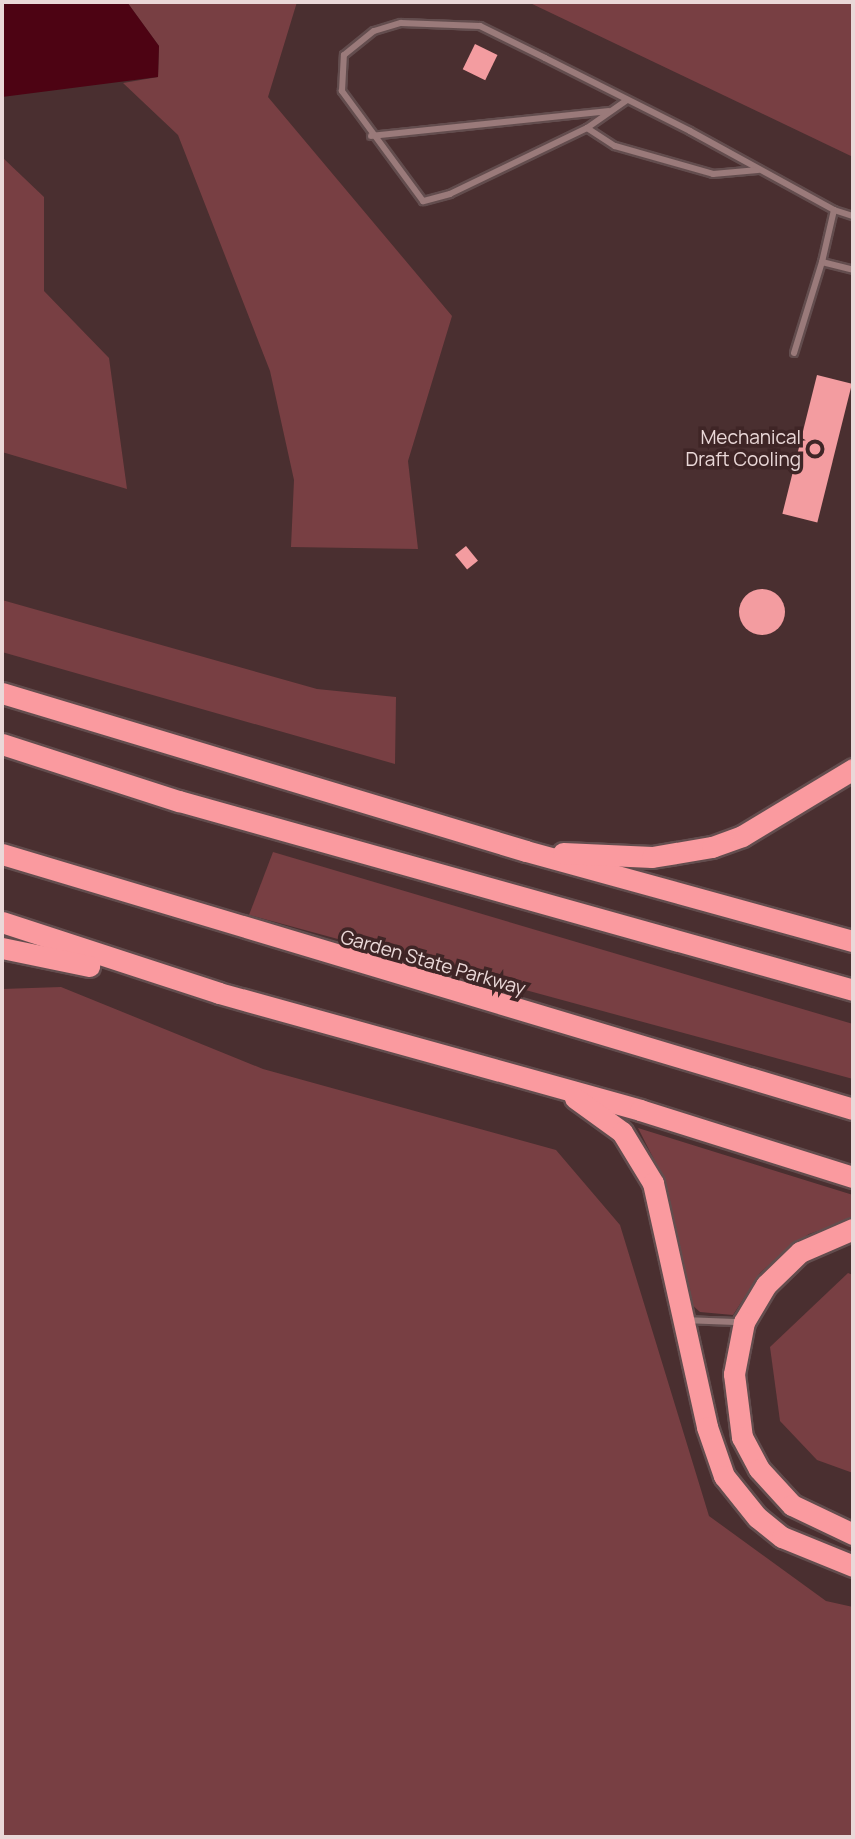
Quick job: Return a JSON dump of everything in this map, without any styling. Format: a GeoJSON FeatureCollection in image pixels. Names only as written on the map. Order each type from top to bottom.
{"type":"FeatureCollection","features":[{"type":"Feature","properties":{"kind":"highway"},"geometry":{"type":"LineString","coordinates":[[2,693],[526,851],[853,941]]}},
{"type":"Feature","properties":{"kind":"highway"},"geometry":{"type":"LineString","coordinates":[[2,744],[179,801],[853,990]]}},
{"type":"Feature","properties":{"kind":"highway"},"geometry":{"type":"LineString","coordinates":[[526,851],[634,857],[698,851],[742,836],[853,769]]}},
{"type":"Feature","properties":{"kind":"highway","name":"Garden State Parkway"},"geometry":{"type":"LineString","coordinates":[[2,854],[853,1109]]}},
{"type":"Feature","properties":{"kind":"highway"},"geometry":{"type":"LineString","coordinates":[[2,922],[219,993],[551,1085],[853,1177]]}},
{"type":"Feature","properties":{"kind":"highway"},"geometry":{"type":"LineString","coordinates":[[2,948],[219,993]]}},
{"type":"Feature","properties":{"kind":"highway"},"geometry":{"type":"LineString","coordinates":[[551,1085],[594,1109],[641,1156],[661,1208],[707,1427],[724,1476],[757,1517],[782,1537],[853,1566]]}},
{"type":"Feature","properties":{"kind":"highway"},"geometry":{"type":"LineString","coordinates":[[853,1229],[811,1245],[789,1261],[758,1294],[744,1322],[735,1397],[751,1454],[792,1505],[853,1534]]}},
{"type":"Feature","properties":{"kind":"lane"},"geometry":{"type":"LineString","coordinates":[[626,100],[587,128],[450,194],[423,201],[371,136],[342,91],[344,55],[374,31],[401,23],[480,26],[626,100],[834,210],[853,216]]}},
{"type":"Feature","properties":{"kind":"lane"},"geometry":{"type":"LineString","coordinates":[[371,136],[611,111]]}},
{"type":"Feature","properties":{"kind":"lane"},"geometry":{"type":"LineString","coordinates":[[587,128],[615,146],[713,174],[760,170]]}},
{"type":"Feature","properties":{"kind":"lane"},"geometry":{"type":"LineString","coordinates":[[794,353],[822,262],[834,210]]}},
{"type":"Feature","properties":{"kind":"lane"},"geometry":{"type":"LineString","coordinates":[[822,262],[853,270]]}},
{"type":"Feature","properties":{"kind":"lane"},"geometry":{"type":"LineString","coordinates":[[685,1320],[744,1322]]}},
{"type":"Feature","properties":{"kind":"shaded area"},"geometry":{"type":"Polygon","coordinates":[[[2,2],[127,2],[159,46],[158,77],[2,97],[2,2]]]}},
{"type":"Feature","properties":{"kind":"shaded area"},"geometry":{"type":"Polygon","coordinates":[[[127,2],[297,2],[268,97],[452,316],[408,461],[418,549],[291,547],[294,480],[270,371],[178,135],[123,83],[158,77],[159,46],[127,2]]]}},
{"type":"Feature","properties":{"kind":"shaded area"},"geometry":{"type":"Polygon","coordinates":[[[528,2],[853,2],[853,157],[528,2]]]}},
{"type":"Feature","properties":{"kind":"shaded area"},"geometry":{"type":"Polygon","coordinates":[[[2,157],[44,197],[44,291],[109,358],[127,489],[2,452],[2,157]]]}},
{"type":"Feature","properties":{"kind":"shaded area"},"geometry":{"type":"Polygon","coordinates":[[[2,600],[317,689],[396,697],[395,764],[2,652],[2,600]]]}},
{"type":"Feature","properties":{"kind":"shaded area"},"geometry":{"type":"Polygon","coordinates":[[[273,852],[853,1024],[853,1079],[249,915],[273,852]]]}},
{"type":"Feature","properties":{"kind":"shaded area"},"geometry":{"type":"Polygon","coordinates":[[[61,987],[263,1069],[556,1150],[620,1225],[709,1516],[826,1601],[853,1607],[853,1837],[2,1837],[2,989],[61,987]]]}},
{"type":"Feature","properties":{"kind":"shaded area"},"geometry":{"type":"Polygon","coordinates":[[[638,1128],[853,1195],[853,1219],[809,1234],[782,1253],[760,1273],[733,1315],[700,1312],[691,1304],[662,1175],[638,1128]]]}},
{"type":"Feature","properties":{"kind":"shaded area"},"geometry":{"type":"Polygon","coordinates":[[[848,1273],[853,1275],[853,1473],[817,1460],[780,1421],[770,1347],[848,1273]]]}},
{"type":"Feature","properties":{"kind":"building"},"geometry":{"type":"Polygon","coordinates":[[[475,44],[497,55],[485,80],[463,69],[475,44]]]}},
{"type":"Feature","properties":{"kind":"building","name":"Mechanical Draft Cooling"},"geometry":{"type":"Polygon","coordinates":[[[817,375],[852,384],[817,522],[782,514],[817,375]]]}},
{"type":"Feature","properties":{"kind":"building"},"geometry":{"type":"Polygon","coordinates":[[[466,546],[478,561],[467,570],[455,555],[466,546]]]}},
{"type":"Feature","properties":{"kind":"building"},"geometry":{"type":"Polygon","coordinates":[[[762,589],[778,596],[785,612],[778,628],[762,635],[746,628],[739,612],[746,596],[762,589]]]}},
{"type":"Feature","properties":{"kind":"place","name":"Mechanical Draft Cooling"},"geometry":{"type":"Point","coordinates":[815,449]}}]}
